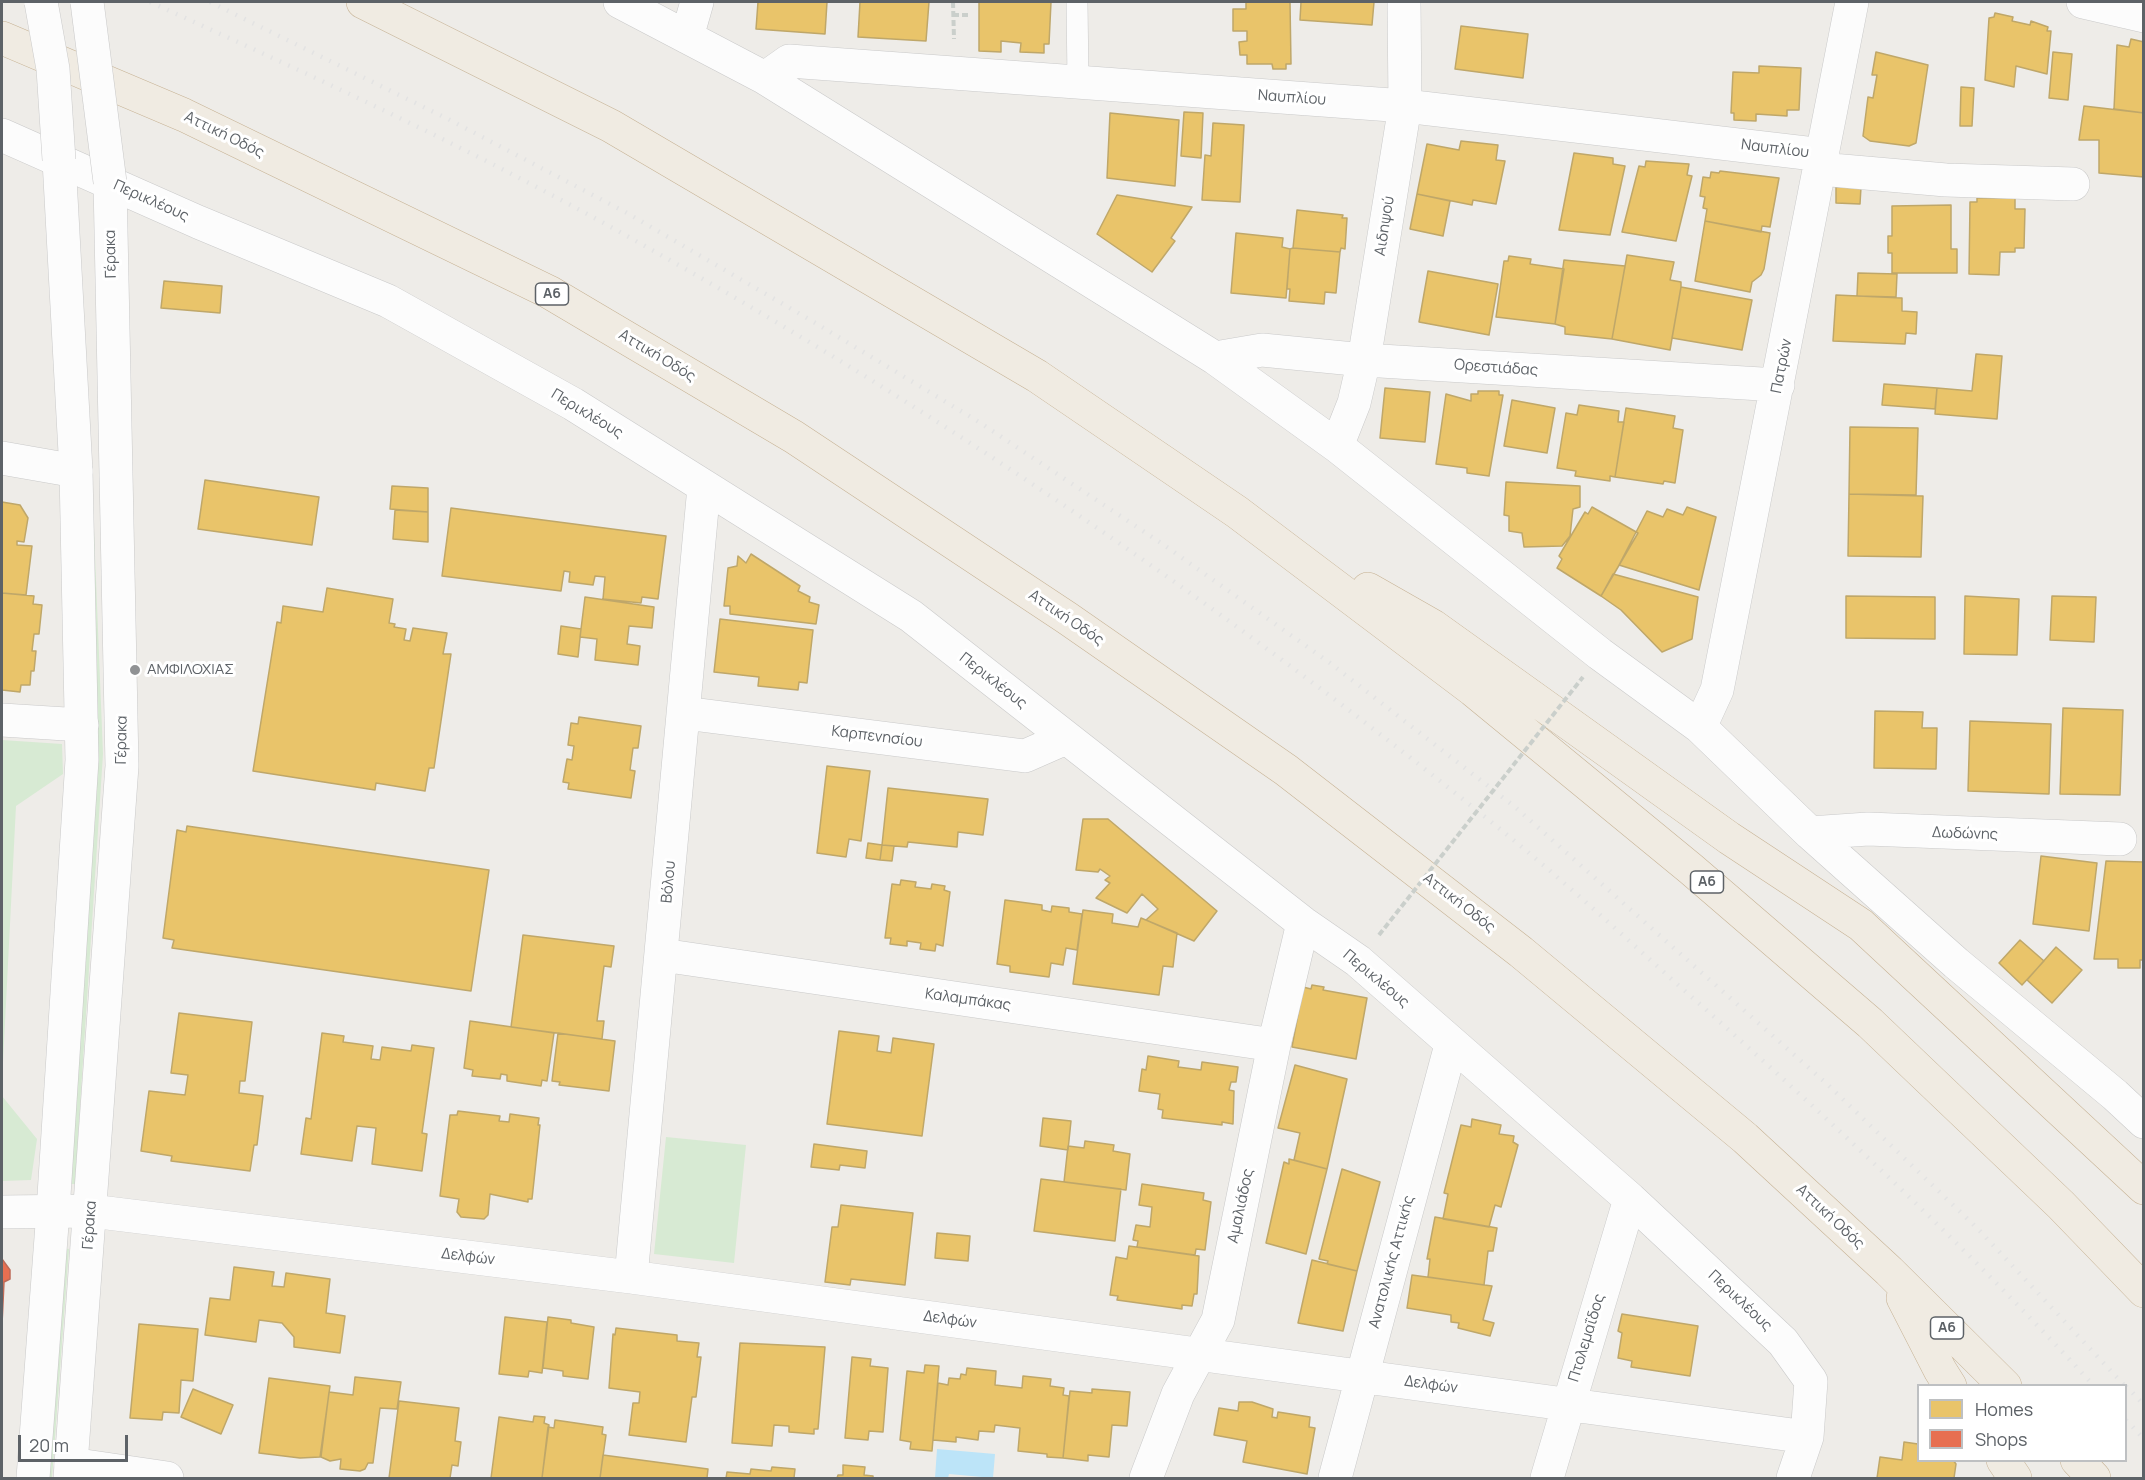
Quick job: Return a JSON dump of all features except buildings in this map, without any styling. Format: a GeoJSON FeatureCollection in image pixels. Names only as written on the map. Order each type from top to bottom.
{"type":"FeatureCollection","features":[{"type":"Feature","properties":{"kind":"highway","name":"Α6"},"geometry":{"type":"LineString","coordinates":[[363,2],[611,126],[1036,376],[1237,512],[1473,690],[1700,876],[1870,1023],[2061,1205],[2144,1291]]}},
{"type":"Feature","properties":{"kind":"highway","name":"Αττική Οδός"},"geometry":{"type":"LineString","coordinates":[[2,38],[184,115],[549,292],[794,437],[1057,611],[1286,770],[1521,952],[1745,1138],[1889,1271],[2003,1384]]}},
{"type":"Feature","properties":{"kind":"highway"},"geometry":{"type":"LineString","coordinates":[[1237,512],[1433,626],[1729,838],[1862,925],[2144,1188]]}},
{"type":"Feature","properties":{"kind":"highway"},"geometry":{"type":"LineString","coordinates":[[1889,1271],[1949,1384]]}},
{"type":"Feature","properties":{"kind":"highway"},"geometry":{"type":"LineString","coordinates":[[2004,1462],[2015,1479]]}},
{"type":"Feature","properties":{"kind":"highway"},"geometry":{"type":"LineString","coordinates":[[2078,1462],[2094,1479]]}},
{"type":"Feature","properties":{"kind":"street"},"geometry":{"type":"LineString","coordinates":[[33,1479],[54,1211],[82,724],[76,471],[59,159],[52,69],[41,2]]}},
{"type":"Feature","properties":{"kind":"street","name":"Γέρακα"},"geometry":{"type":"LineString","coordinates":[[71,1471],[123,729],[110,182],[87,2]]}},
{"type":"Feature","properties":{"kind":"street"},"geometry":{"type":"LineString","coordinates":[[620,2],[765,78],[1215,358],[1337,446],[1600,654],[1700,727],[1810,833],[1956,963],[2115,1095],[2144,1122]]}},
{"type":"Feature","properties":{"kind":"street"},"geometry":{"type":"LineString","coordinates":[[687,37],[697,2]]}},
{"type":"Feature","properties":{"kind":"street","name":"Αιδηψού"},"geometry":{"type":"LineString","coordinates":[[1337,446],[1354,403],[1364,360],[1405,106],[1404,2]]}},
{"type":"Feature","properties":{"kind":"street","name":"Πατρών"},"geometry":{"type":"LineString","coordinates":[[1700,727],[1717,690],[1852,2]]}},
{"type":"Feature","properties":{"kind":"street"},"geometry":{"type":"LineString","coordinates":[[2083,2],[2144,16]]}},
{"type":"Feature","properties":{"kind":"street","name":"Ναυπλίου"},"geometry":{"type":"LineString","coordinates":[[765,78],[789,61],[1405,106],[1946,180],[2073,184]]}},
{"type":"Feature","properties":{"kind":"street","name":"Περικλέους"},"geometry":{"type":"LineString","coordinates":[[2,135],[388,301],[573,404],[910,615],[1303,922],[1358,961],[1451,1045],[1630,1199],[1783,1342],[1811,1381],[1807,1437],[1793,1479]]}},
{"type":"Feature","properties":{"kind":"street","name":"Ορεστιάδας"},"geometry":{"type":"LineString","coordinates":[[1215,358],[1262,350],[1364,360],[1778,385]]}},
{"type":"Feature","properties":{"kind":"street"},"geometry":{"type":"LineString","coordinates":[[2,458],[76,471]]}},
{"type":"Feature","properties":{"kind":"street","name":"Βόλου"},"geometry":{"type":"LineString","coordinates":[[631,1277],[704,487]]}},
{"type":"Feature","properties":{"kind":"street","name":"Καρπενησίου"},"geometry":{"type":"LineString","coordinates":[[684,713],[1025,756],[1066,738]]}},
{"type":"Feature","properties":{"kind":"street"},"geometry":{"type":"LineString","coordinates":[[2,720],[82,724]]}},
{"type":"Feature","properties":{"kind":"street","name":"Δωδώνης"},"geometry":{"type":"LineString","coordinates":[[1810,833],[1868,829],[2120,839]]}},
{"type":"Feature","properties":{"kind":"street","name":"Αμαλιάδος"},"geometry":{"type":"LineString","coordinates":[[1146,1479],[1178,1394],[1218,1320],[1274,1046],[1303,922]]}},
{"type":"Feature","properties":{"kind":"street","name":"Καλαμπάκας"},"geometry":{"type":"LineString","coordinates":[[662,955],[1274,1046]]}},
{"type":"Feature","properties":{"kind":"street","name":"Ανατολικής Αττικής"},"geometry":{"type":"LineString","coordinates":[[1335,1479],[1451,1045]]}},
{"type":"Feature","properties":{"kind":"street","name":"Πτολεμαΐδος"},"geometry":{"type":"LineString","coordinates":[[1547,1479],[1567,1403],[1630,1199]]}},
{"type":"Feature","properties":{"kind":"street","name":"Δελφών"},"geometry":{"type":"LineString","coordinates":[[2,1212],[91,1211],[631,1277],[1807,1437]]}},
{"type":"Feature","properties":{"kind":"street"},"geometry":{"type":"LineString","coordinates":[[71,1471],[167,1479]]}},
{"type":"Feature","properties":{"kind":"lane"},"geometry":{"type":"LineString","coordinates":[[1077,2],[1078,81]]}},
{"type":"Feature","properties":{"kind":"path"},"geometry":{"type":"LineString","coordinates":[[953,15],[970,15]]}},
{"type":"Feature","properties":{"kind":"path"},"geometry":{"type":"LineString","coordinates":[[1379,935],[1583,677]]}},
{"type":"Feature","properties":{"kind":"green space"},"geometry":{"type":"Polygon","coordinates":[[[91,456],[103,754],[75,1184],[68,1184],[91,456]]]}},
{"type":"Feature","properties":{"kind":"green space"},"geometry":{"type":"Polygon","coordinates":[[[2,740],[62,744],[63,774],[16,806],[2,1082],[2,740]]]}},
{"type":"Feature","properties":{"kind":"green space"},"geometry":{"type":"Polygon","coordinates":[[[2,1096],[37,1139],[31,1180],[2,1181],[2,1096]]]}},
{"type":"Feature","properties":{"kind":"green space"},"geometry":{"type":"Polygon","coordinates":[[[666,1137],[746,1145],[734,1263],[654,1254],[666,1137]]]}},
{"type":"Feature","properties":{"kind":"green space"},"geometry":{"type":"Polygon","coordinates":[[[64,1248],[69,1249],[52,1478],[47,1478],[64,1248]]]}},
{"type":"Feature","properties":{"kind":"water"},"geometry":{"type":"Polygon","coordinates":[[[937,1449],[995,1454],[993,1478],[949,1474],[948,1478],[935,1478],[937,1449]]]}},
{"type":"Feature","properties":{"kind":"railway"},"geometry":{"type":"LineString","coordinates":[[150,2],[331,85],[450,143],[627,236],[741,301],[964,439],[1181,587],[1288,664],[1392,744],[1564,883],[1891,1179],[1994,1281],[2092,1384]]}},
{"type":"Feature","properties":{"kind":"railway"},"geometry":{"type":"LineString","coordinates":[[210,2],[448,119],[627,213],[812,321],[979,422],[1164,545],[1330,663],[1515,807],[1827,1084],[1977,1228],[2123,1384]]}},
{"type":"Feature","properties":{"kind":"railway"},"geometry":{"type":"LineString","coordinates":[[2127,1387],[2144,1405]]}},
{"type":"Feature","properties":{"kind":"railway"},"geometry":{"type":"LineString","coordinates":[[2127,1421],[2144,1439]]}},
{"type":"Feature","properties":{"kind":"place","name":"ΑΜΦΙΛΟΧΙΑΣ"},"geometry":{"type":"Point","coordinates":[135,670]}}]}
